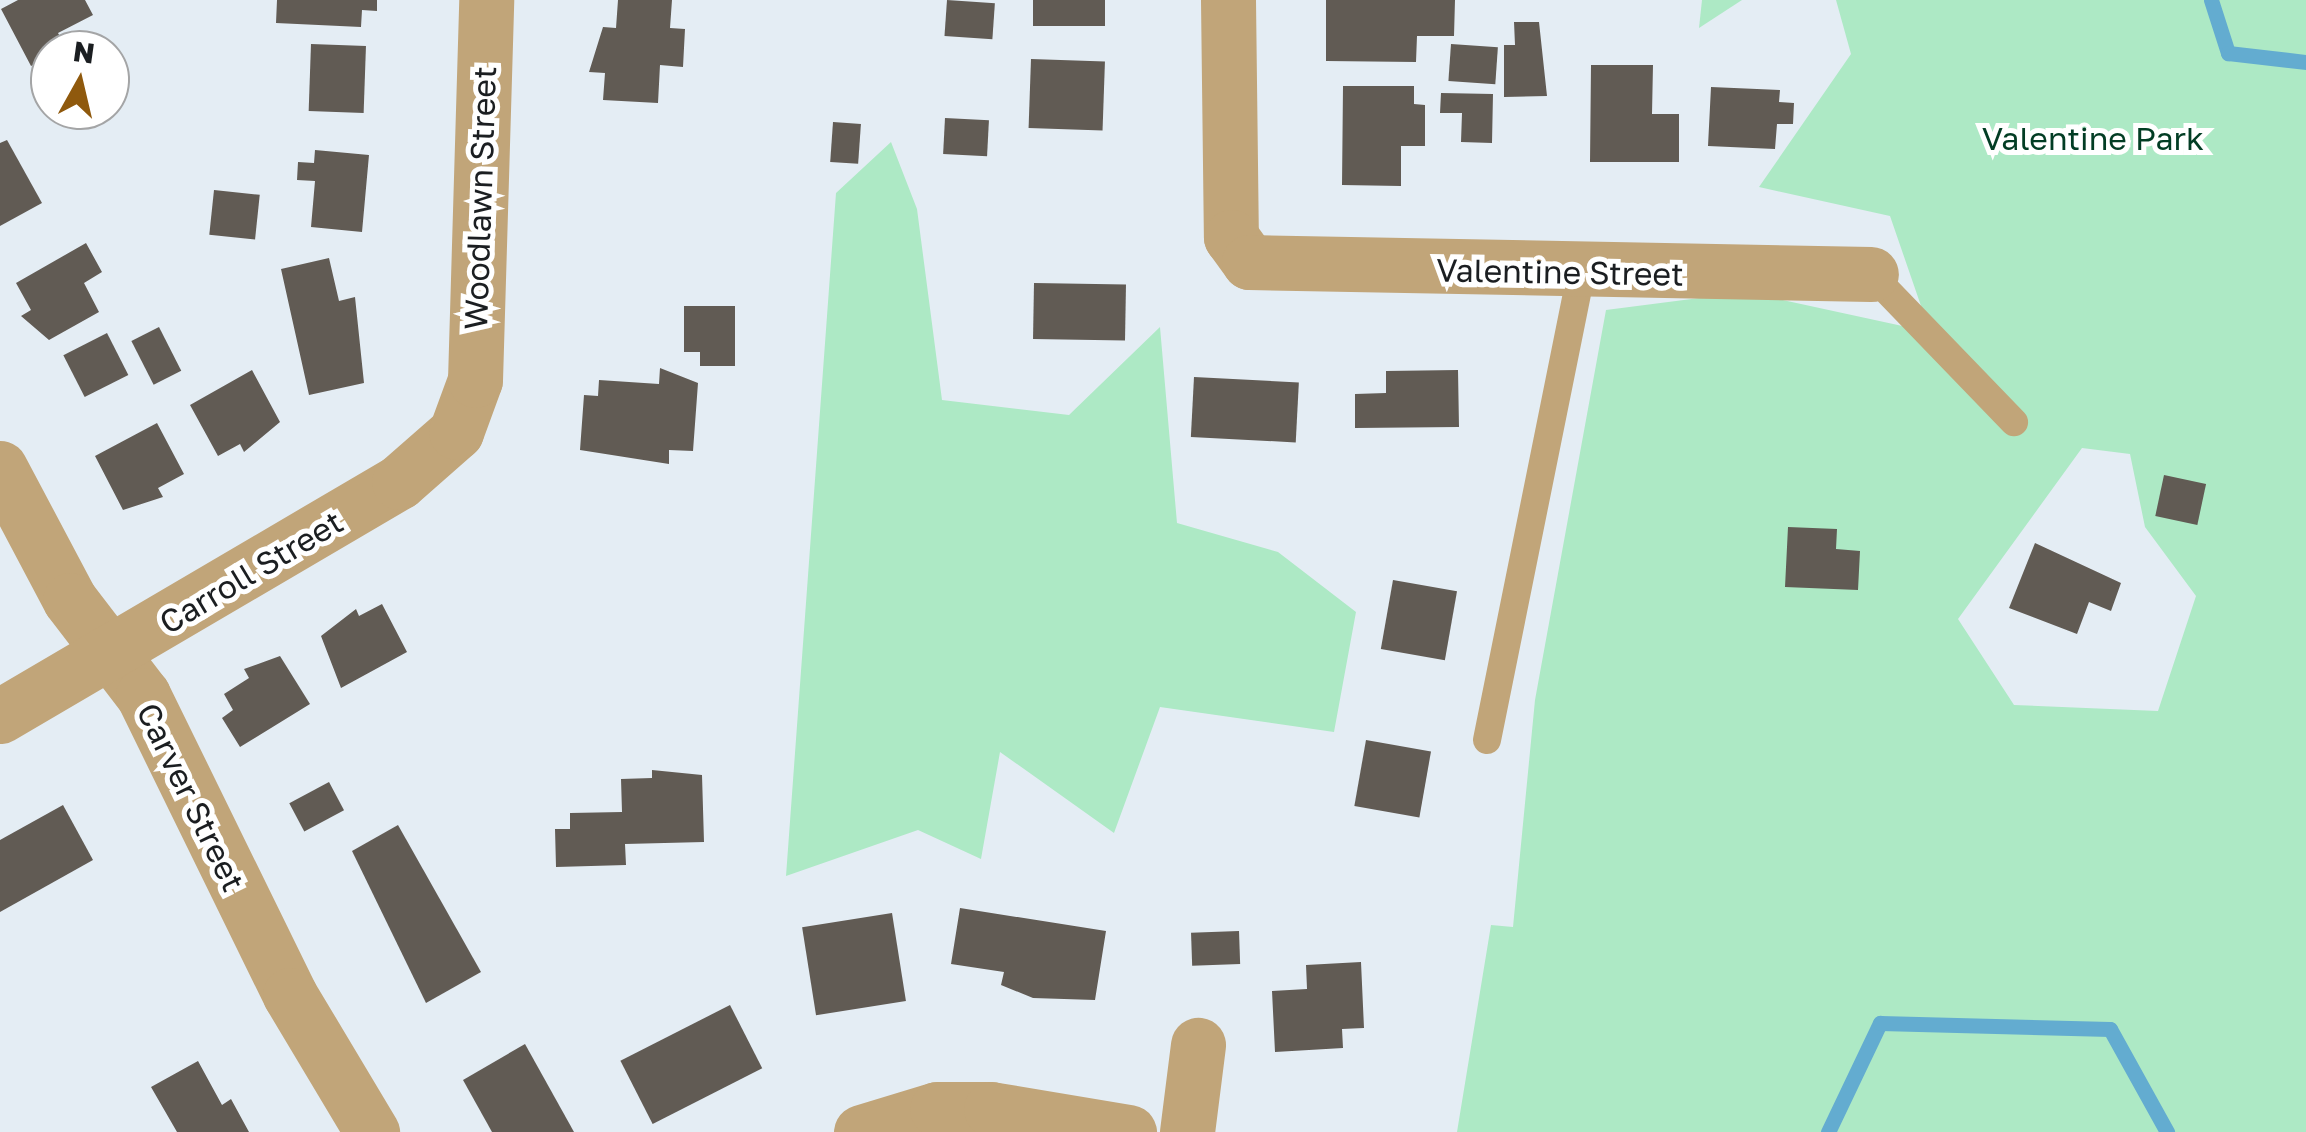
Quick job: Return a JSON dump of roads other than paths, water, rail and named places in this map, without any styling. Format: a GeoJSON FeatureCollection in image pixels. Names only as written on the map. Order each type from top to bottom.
{"type":"FeatureCollection","features":[{"type":"Feature","properties":{"kind":"street","name":"Woodlawn Street"},"geometry":{"type":"LineString","coordinates":[[470,395],[486,0]]}},
{"type":"Feature","properties":{"kind":"street","name":"Valentine Street"},"geometry":{"type":"LineString","coordinates":[[1228,0],[1231,238],[1248,262],[1580,274],[1871,274]]}},
{"type":"Feature","properties":{"kind":"street","name":"Carroll Street"},"geometry":{"type":"LineString","coordinates":[[0,716],[113,656],[399,482],[456,432],[470,395]]}},
{"type":"Feature","properties":{"kind":"street","name":"Carver Street"},"geometry":{"type":"LineString","coordinates":[[0,468],[70,600],[143,695],[290,995],[372,1132]]}},
{"type":"Feature","properties":{"kind":"street"},"geometry":{"type":"LineString","coordinates":[[1188,1132],[1198,1045]]}},
{"type":"Feature","properties":{"kind":"street"},"geometry":{"type":"LineString","coordinates":[[861,1132],[937,1109],[992,1109],[1128,1132]]}},
{"type":"Feature","properties":{"kind":"lane"},"geometry":{"type":"LineString","coordinates":[[1487,740],[1580,274]]}},
{"type":"Feature","properties":{"kind":"lane"},"geometry":{"type":"LineString","coordinates":[[1871,274],[2014,422]]}},
{"type":"Feature","properties":{"kind":"waterway"},"geometry":{"type":"LineString","coordinates":[[2211,0],[2228,53],[2306,62]]}},
{"type":"Feature","properties":{"kind":"waterway"},"geometry":{"type":"LineString","coordinates":[[1828,1132],[1880,1023],[2110,1029],[2167,1132]]}},
{"type":"Feature","properties":{"kind":"park label","name":"Valentine Park"},"geometry":{"type":"Point","coordinates":[2093,138]}}]}
